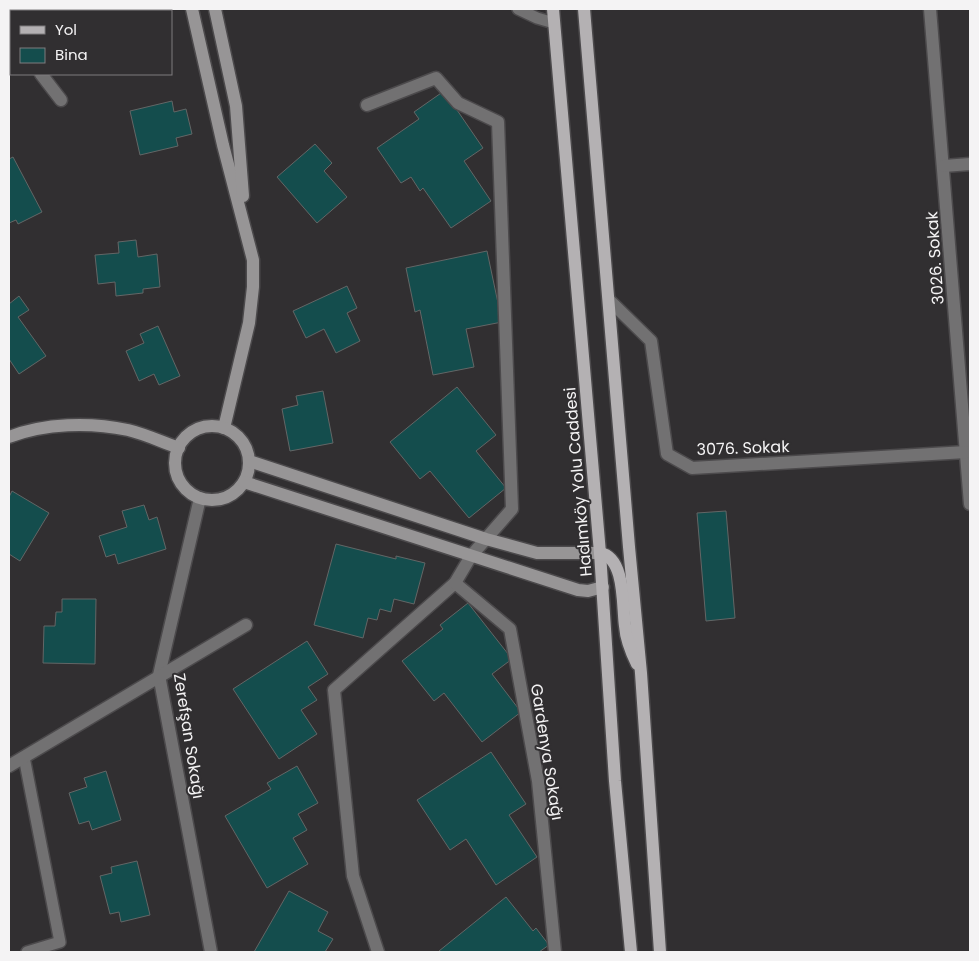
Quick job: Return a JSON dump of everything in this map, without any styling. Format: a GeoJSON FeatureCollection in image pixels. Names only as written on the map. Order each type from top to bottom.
{"type":"FeatureCollection","features":[{"type":"Feature","properties":{"kind":"main road","name":"Hadımköy Yolu Caddesi"},"geometry":{"type":"LineString","coordinates":[[553,9],[603,587],[615,781],[631,952]]}},
{"type":"Feature","properties":{"kind":"main road"},"geometry":{"type":"LineString","coordinates":[[584,9],[641,673],[660,952]]}},
{"type":"Feature","properties":{"kind":"main road"},"geometry":{"type":"LineString","coordinates":[[603,587],[619,576],[627,559],[629,547]]}},
{"type":"Feature","properties":{"kind":"main road"},"geometry":{"type":"LineString","coordinates":[[600,553],[606,554],[612,559],[619,576],[627,640],[641,673]]}},
{"type":"Feature","properties":{"kind":"street"},"geometry":{"type":"LineString","coordinates":[[192,9],[223,145],[253,260],[253,287],[249,323],[224,428]]}},
{"type":"Feature","properties":{"kind":"street"},"geometry":{"type":"LineString","coordinates":[[215,9],[236,106],[239,155],[248,236]]}},
{"type":"Feature","properties":{"kind":"street","name":"3026. Sokak"},"geometry":{"type":"LineString","coordinates":[[930,9],[970,504]]}},
{"type":"Feature","properties":{"kind":"street"},"geometry":{"type":"LineString","coordinates":[[42,75],[61,100]]}},
{"type":"Feature","properties":{"kind":"street"},"geometry":{"type":"LineString","coordinates":[[368,105],[436,78],[458,103],[498,122],[512,509],[470,556],[455,583],[334,690],[354,876],[378,952]]}},
{"type":"Feature","properties":{"kind":"street"},"geometry":{"type":"LineString","coordinates":[[944,166],[970,164]]}},
{"type":"Feature","properties":{"kind":"street","name":"3076. Sokak"},"geometry":{"type":"LineString","coordinates":[[609,300],[651,341],[667,454],[692,468],[966,452]]}},
{"type":"Feature","properties":{"kind":"street"},"geometry":{"type":"LineString","coordinates":[[9,437],[19,433],[55,426],[106,426],[130,431],[179,448]]}},
{"type":"Feature","properties":{"kind":"street"},"geometry":{"type":"LineString","coordinates":[[213,426],[224,428],[242,440],[247,450],[248,472],[244,482],[236,491],[225,498],[213,500],[200,498],[182,484],[177,474],[175,462],[179,448],[191,433],[201,428],[213,426]]}},
{"type":"Feature","properties":{"kind":"street"},"geometry":{"type":"LineString","coordinates":[[249,461],[486,539],[537,553],[600,553]]}},
{"type":"Feature","properties":{"kind":"street"},"geometry":{"type":"LineString","coordinates":[[244,482],[578,590],[603,587]]}},
{"type":"Feature","properties":{"kind":"street","name":"Zerefşan Sokağı"},"geometry":{"type":"LineString","coordinates":[[200,498],[159,676],[211,952]]}},
{"type":"Feature","properties":{"kind":"street","name":"Gardenya Sokağı"},"geometry":{"type":"LineString","coordinates":[[455,583],[510,628],[538,781],[555,952]]}},
{"type":"Feature","properties":{"kind":"street"},"geometry":{"type":"LineString","coordinates":[[9,766],[246,625]]}},
{"type":"Feature","properties":{"kind":"lane"},"geometry":{"type":"LineString","coordinates":[[518,9],[537,18],[554,23]]}},
{"type":"Feature","properties":{"kind":"lane"},"geometry":{"type":"LineString","coordinates":[[24,757],[60,942],[26,952]]}},
{"type":"Feature","properties":{"kind":"building"},"geometry":{"type":"Polygon","coordinates":[[[87,9],[136,9],[136,10],[87,9]]]}},
{"type":"Feature","properties":{"kind":"building"},"geometry":{"type":"Polygon","coordinates":[[[444,91],[483,148],[464,161],[491,201],[451,228],[423,188],[420,191],[411,177],[401,183],[377,148],[419,119],[414,112],[444,91]]]}},
{"type":"Feature","properties":{"kind":"building"},"geometry":{"type":"Polygon","coordinates":[[[172,101],[174,112],[186,109],[192,134],[176,138],[178,146],[140,155],[130,111],[172,101]]]}},
{"type":"Feature","properties":{"kind":"building"},"geometry":{"type":"Polygon","coordinates":[[[315,144],[332,163],[324,171],[347,197],[317,223],[277,177],[315,144]]]}},
{"type":"Feature","properties":{"kind":"building"},"geometry":{"type":"Polygon","coordinates":[[[13,157],[42,212],[18,224],[16,220],[9,223],[9,159],[13,157]]]}},
{"type":"Feature","properties":{"kind":"building"},"geometry":{"type":"Polygon","coordinates":[[[136,240],[138,257],[157,254],[160,287],[143,289],[143,293],[116,296],[115,282],[98,284],[95,255],[119,253],[118,242],[136,240]]]}},
{"type":"Feature","properties":{"kind":"building"},"geometry":{"type":"Polygon","coordinates":[[[487,251],[502,322],[466,329],[474,367],[433,375],[420,310],[415,312],[406,268],[487,251]]]}},
{"type":"Feature","properties":{"kind":"building"},"geometry":{"type":"Polygon","coordinates":[[[347,286],[357,308],[347,313],[360,341],[336,353],[324,329],[306,338],[293,311],[347,286]]]}},
{"type":"Feature","properties":{"kind":"building"},"geometry":{"type":"Polygon","coordinates":[[[19,296],[29,310],[18,317],[46,356],[19,374],[9,359],[9,304],[19,296]]]}},
{"type":"Feature","properties":{"kind":"building"},"geometry":{"type":"Polygon","coordinates":[[[158,326],[180,376],[159,385],[154,374],[139,381],[126,351],[144,343],[140,334],[158,326]]]}},
{"type":"Feature","properties":{"kind":"building"},"geometry":{"type":"Polygon","coordinates":[[[457,387],[496,435],[476,451],[506,488],[469,518],[430,471],[420,479],[390,442],[457,387]]]}},
{"type":"Feature","properties":{"kind":"building"},"geometry":{"type":"Polygon","coordinates":[[[323,391],[333,443],[290,451],[282,409],[298,405],[296,396],[323,391]]]}},
{"type":"Feature","properties":{"kind":"building"},"geometry":{"type":"Polygon","coordinates":[[[12,491],[49,513],[20,561],[9,554],[9,497],[12,491]]]}},
{"type":"Feature","properties":{"kind":"building"},"geometry":{"type":"Polygon","coordinates":[[[144,505],[149,520],[157,517],[166,549],[118,564],[115,554],[106,557],[99,536],[127,527],[122,511],[144,505]]]}},
{"type":"Feature","properties":{"kind":"building"},"geometry":{"type":"Polygon","coordinates":[[[726,511],[735,618],[706,621],[697,513],[726,511]]]}},
{"type":"Feature","properties":{"kind":"building"},"geometry":{"type":"Polygon","coordinates":[[[336,544],[396,559],[396,556],[425,563],[414,604],[394,599],[391,612],[380,609],[377,620],[368,618],[363,638],[314,625],[336,544]]]}},
{"type":"Feature","properties":{"kind":"building"},"geometry":{"type":"Polygon","coordinates":[[[62,599],[96,599],[95,664],[43,663],[44,626],[55,626],[56,612],[62,612],[62,599]]]}},
{"type":"Feature","properties":{"kind":"building"},"geometry":{"type":"Polygon","coordinates":[[[468,603],[512,659],[492,674],[521,712],[482,742],[444,693],[434,701],[402,661],[443,629],[440,625],[468,603]]]}},
{"type":"Feature","properties":{"kind":"building"},"geometry":{"type":"Polygon","coordinates":[[[307,641],[328,674],[308,687],[317,700],[301,710],[317,734],[279,759],[233,689],[307,641]]]}},
{"type":"Feature","properties":{"kind":"building"},"geometry":{"type":"Polygon","coordinates":[[[491,752],[526,804],[509,815],[537,857],[496,885],[466,839],[450,850],[417,800],[491,752]]]}},
{"type":"Feature","properties":{"kind":"building"},"geometry":{"type":"Polygon","coordinates":[[[297,766],[318,803],[298,814],[307,830],[293,838],[308,864],[267,888],[225,816],[271,789],[267,783],[297,766]]]}},
{"type":"Feature","properties":{"kind":"building"},"geometry":{"type":"Polygon","coordinates":[[[106,771],[121,820],[92,830],[89,821],[79,824],[69,793],[87,787],[84,778],[106,771]]]}},
{"type":"Feature","properties":{"kind":"building"},"geometry":{"type":"Polygon","coordinates":[[[137,861],[150,915],[121,922],[119,912],[110,914],[100,876],[112,873],[111,867],[137,861]]]}},
{"type":"Feature","properties":{"kind":"building"},"geometry":{"type":"Polygon","coordinates":[[[289,891],[328,912],[318,931],[333,939],[325,952],[254,952],[289,891]]]}},
{"type":"Feature","properties":{"kind":"building"},"geometry":{"type":"Polygon","coordinates":[[[506,897],[533,931],[536,928],[549,945],[539,952],[439,951],[506,897]]]}}]}
